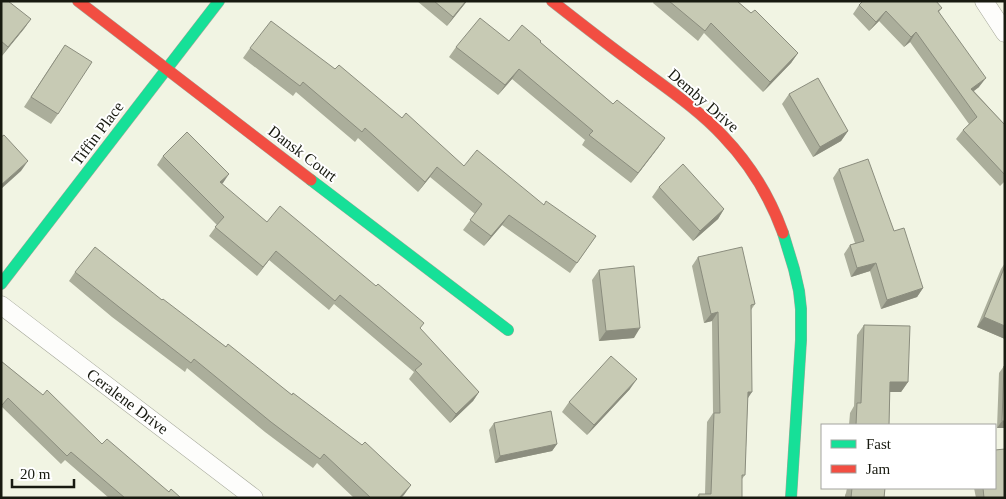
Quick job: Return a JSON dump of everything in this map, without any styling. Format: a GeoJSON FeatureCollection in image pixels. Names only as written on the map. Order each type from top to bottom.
{"type":"FeatureCollection","features":[{"type":"Feature","properties":{"kind":"street","name":"Dansk Court"},"geometry":{"type":"LineString","coordinates":[[78,1],[508,330]]}},
{"type":"Feature","properties":{"kind":"street","name":"Tiffin Place"},"geometry":{"type":"LineString","coordinates":[[1,284],[219,1]]}},
{"type":"Feature","properties":{"kind":"street","name":"Demby Drive"},"geometry":{"type":"LineString","coordinates":[[552,1],[698,113],[723,136],[742,158],[769,199],[788,244],[799,292],[801,314],[791,498]]}},
{"type":"Feature","properties":{"kind":"street"},"geometry":{"type":"LineString","coordinates":[[984,1],[1005,33]]}},
{"type":"Feature","properties":{"kind":"street","name":"Ceralene Drive"},"geometry":{"type":"LineString","coordinates":[[1,305],[254,498]]}},
{"type":"Feature","properties":{"kind":"building"},"geometry":{"type":"Polygon","coordinates":[[[1,1],[8,1],[31,19],[8,47],[1,41],[1,1]]]}},
{"type":"Feature","properties":{"kind":"building"},"geometry":{"type":"Polygon","coordinates":[[[434,1],[466,1],[453,17],[434,1]]]}},
{"type":"Feature","properties":{"kind":"building"},"geometry":{"type":"Polygon","coordinates":[[[669,1],[737,1],[751,13],[755,10],[798,53],[770,82],[711,23],[705,31],[669,1]]]}},
{"type":"Feature","properties":{"kind":"building"},"geometry":{"type":"Polygon","coordinates":[[[863,1],[936,1],[942,8],[938,11],[986,78],[971,89],[1005,125],[1005,175],[963,130],[977,117],[916,32],[911,37],[886,11],[876,22],[859,5],[863,1]]]}},
{"type":"Feature","properties":{"kind":"building"},"geometry":{"type":"Polygon","coordinates":[[[480,18],[509,41],[522,25],[613,104],[617,100],[665,138],[638,173],[589,135],[593,131],[519,69],[505,85],[456,47],[480,18]]]}},
{"type":"Feature","properties":{"kind":"building"},"geometry":{"type":"Polygon","coordinates":[[[271,21],[335,69],[339,65],[402,118],[406,113],[464,166],[477,150],[544,205],[546,201],[596,236],[577,263],[509,215],[491,236],[470,220],[482,204],[437,167],[425,182],[365,128],[362,132],[303,82],[300,86],[250,48],[271,21]]]}},
{"type":"Feature","properties":{"kind":"building"},"geometry":{"type":"Polygon","coordinates":[[[65,45],[92,62],[58,114],[31,97],[65,45]]]}},
{"type":"Feature","properties":{"kind":"building"},"geometry":{"type":"Polygon","coordinates":[[[818,78],[848,131],[820,147],[789,94],[818,78]]]}},
{"type":"Feature","properties":{"kind":"building"},"geometry":{"type":"Polygon","coordinates":[[[187,132],[229,174],[220,182],[267,222],[280,206],[376,286],[378,284],[424,323],[420,328],[479,392],[456,414],[415,370],[422,364],[340,295],[335,301],[276,251],[263,267],[215,227],[224,217],[163,156],[187,132]]]}},
{"type":"Feature","properties":{"kind":"building"},"geometry":{"type":"Polygon","coordinates":[[[4,135],[28,161],[1,185],[1,137],[4,135]]]}},
{"type":"Feature","properties":{"kind":"building"},"geometry":{"type":"Polygon","coordinates":[[[868,159],[894,231],[904,228],[923,288],[887,300],[876,263],[857,268],[850,245],[864,241],[839,169],[868,159]]]}},
{"type":"Feature","properties":{"kind":"building"},"geometry":{"type":"Polygon","coordinates":[[[683,164],[724,209],[700,231],[659,187],[683,164]]]}},
{"type":"Feature","properties":{"kind":"building"},"geometry":{"type":"Polygon","coordinates":[[[95,247],[226,347],[228,344],[292,395],[293,393],[362,445],[365,442],[411,485],[399,498],[371,498],[324,454],[320,459],[194,359],[191,363],[75,272],[95,247]]]}},
{"type":"Feature","properties":{"kind":"building"},"geometry":{"type":"Polygon","coordinates":[[[742,247],[755,304],[751,305],[752,392],[748,392],[745,475],[742,475],[742,498],[699,498],[699,494],[711,494],[714,413],[720,413],[718,312],[711,314],[698,257],[742,247]]]}},
{"type":"Feature","properties":{"kind":"building"},"geometry":{"type":"Polygon","coordinates":[[[634,266],[640,328],[606,331],[599,270],[634,266]]]}},
{"type":"Feature","properties":{"kind":"building"},"geometry":{"type":"Polygon","coordinates":[[[1005,266],[1005,326],[984,317],[1005,266]]]}},
{"type":"Feature","properties":{"kind":"building"},"geometry":{"type":"Polygon","coordinates":[[[864,325],[910,326],[908,382],[890,382],[889,424],[856,424],[857,403],[861,403],[864,325]]]}},
{"type":"Feature","properties":{"kind":"building"},"geometry":{"type":"Polygon","coordinates":[[[611,356],[637,379],[594,425],[569,402],[611,356]]]}},
{"type":"Feature","properties":{"kind":"building"},"geometry":{"type":"Polygon","coordinates":[[[1,361],[43,395],[47,390],[102,444],[107,439],[169,492],[171,489],[181,498],[125,498],[71,452],[67,456],[8,398],[1,404],[1,361]]]}},
{"type":"Feature","properties":{"kind":"building"},"geometry":{"type":"Polygon","coordinates":[[[1004,366],[1005,421],[1002,421],[1004,366]]]}},
{"type":"Feature","properties":{"kind":"building"},"geometry":{"type":"Polygon","coordinates":[[[551,411],[557,444],[500,456],[494,423],[551,411]]]}},
{"type":"Feature","properties":{"kind":"building"},"geometry":{"type":"Polygon","coordinates":[[[1005,449],[1005,498],[984,498],[983,489],[996,489],[996,450],[1005,449]]]}},
{"type":"Feature","properties":{"kind":"building"},"geometry":{"type":"Polygon","coordinates":[[[852,489],[885,489],[884,498],[851,498],[852,489]]]}},
{"type":"Feature","properties":{"kind":"traffic: fast"},"geometry":{"type":"LineString","coordinates":[[1,284],[219,1]]}},
{"type":"Feature","properties":{"kind":"traffic: fast"},"geometry":{"type":"LineString","coordinates":[[311,180],[508,330]]}},
{"type":"Feature","properties":{"kind":"traffic: fast"},"geometry":{"type":"LineString","coordinates":[[783,233],[794,269],[801,309],[801,340],[791,498]]}},
{"type":"Feature","properties":{"kind":"traffic: jam"},"geometry":{"type":"LineString","coordinates":[[78,1],[311,180]]}},
{"type":"Feature","properties":{"kind":"traffic: jam"},"geometry":{"type":"LineString","coordinates":[[552,1],[681,99],[733,146],[758,181],[772,206],[783,233]]}}]}
